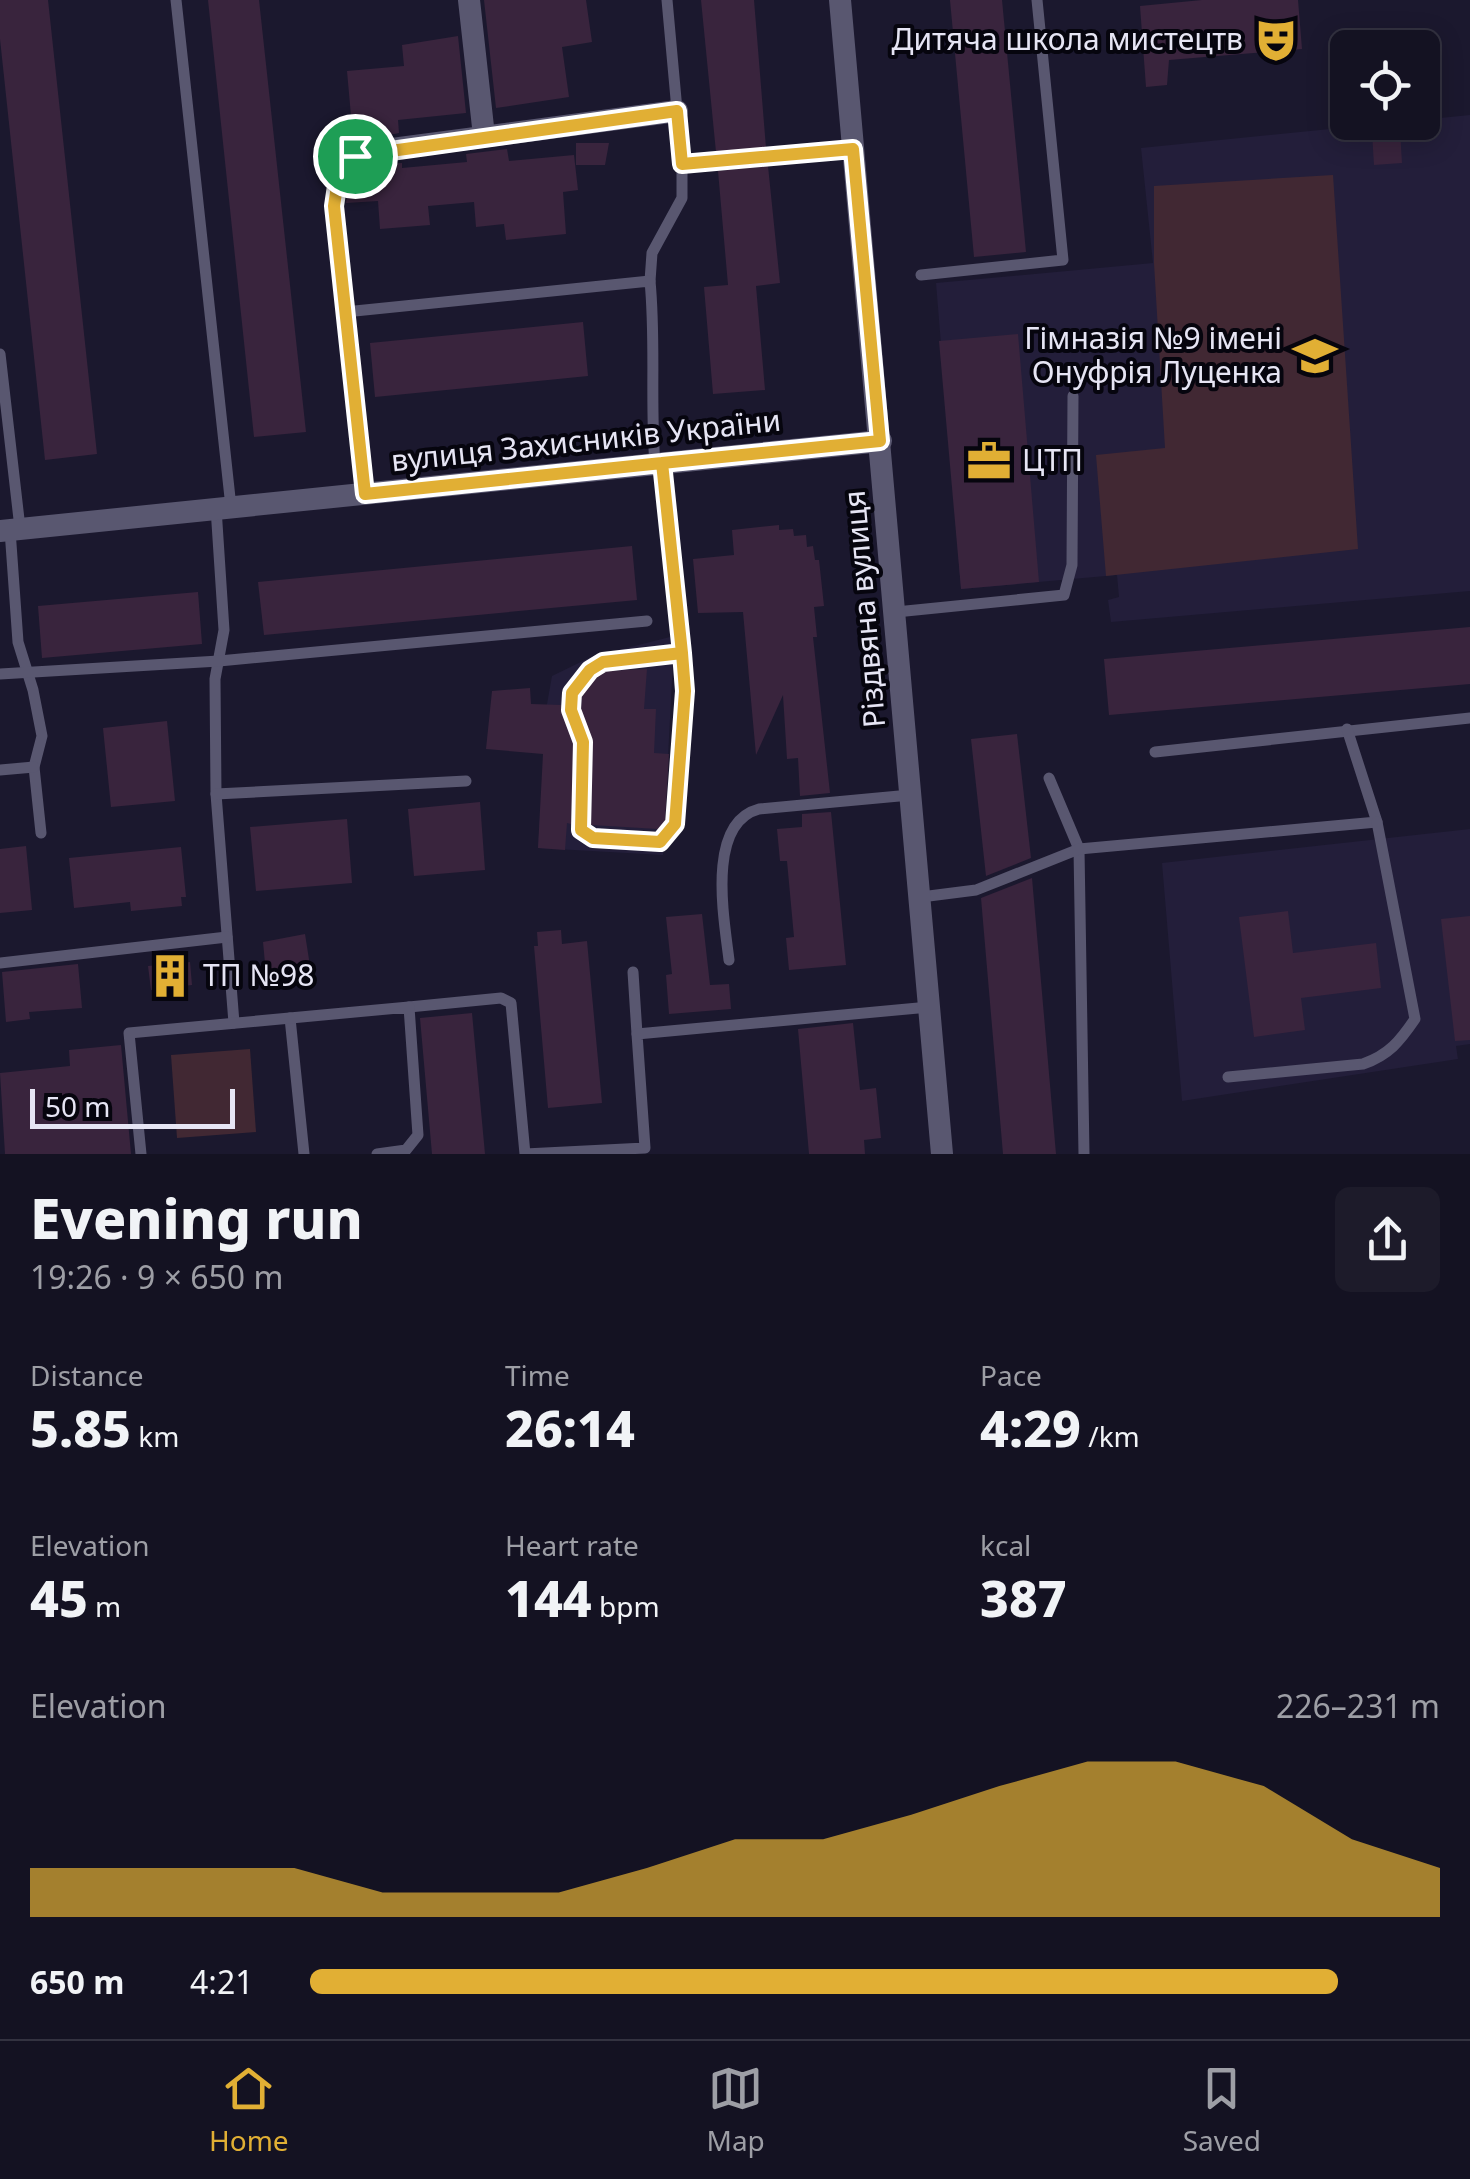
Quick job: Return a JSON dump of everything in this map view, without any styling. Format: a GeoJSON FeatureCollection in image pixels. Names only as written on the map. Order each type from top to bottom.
{"type":"FeatureCollection","features":[{"type":"Feature","properties":{"kind":"street"},"geometry":{"type":"LineString","coordinates":[[469,0],[484,136]]}},
{"type":"Feature","properties":{"kind":"street","name":"Різдвяна вулиця"},"geometry":{"type":"LineString","coordinates":[[840,0],[942,1154]]}},
{"type":"Feature","properties":{"kind":"street"},"geometry":{"type":"LineString","coordinates":[[377,151],[677,111]]}},
{"type":"Feature","properties":{"kind":"street","name":"вулиця Захисників України"},"geometry":{"type":"LineString","coordinates":[[10,530],[880,441]]}},
{"type":"Feature","properties":{"kind":"lane"},"geometry":{"type":"LineString","coordinates":[[176,0],[223,508],[224,630],[215,679],[216,794],[234,1023]]}},
{"type":"Feature","properties":{"kind":"lane"},"geometry":{"type":"LineString","coordinates":[[667,0],[682,198],[652,253],[655,340],[650,401],[682,653],[684,710],[673,831],[655,842],[586,836],[580,824],[583,742],[571,710],[572,693],[590,670],[603,662],[682,653]]}},
{"type":"Feature","properties":{"kind":"lane"},"geometry":{"type":"LineString","coordinates":[[921,275],[1063,260],[1037,0]]}},
{"type":"Feature","properties":{"kind":"lane"},"geometry":{"type":"LineString","coordinates":[[682,164],[853,149]]}},
{"type":"Feature","properties":{"kind":"lane"},"geometry":{"type":"LineString","coordinates":[[365,494],[334,196],[355,156],[377,151]]}},
{"type":"Feature","properties":{"kind":"lane"},"geometry":{"type":"LineString","coordinates":[[346,312],[650,281]]}},
{"type":"Feature","properties":{"kind":"lane"},"geometry":{"type":"LineString","coordinates":[[0,354],[18,642],[42,736],[34,767],[41,833]]}},
{"type":"Feature","properties":{"kind":"lane"},"geometry":{"type":"LineString","coordinates":[[896,612],[1064,596],[1072,565],[1073,396]]}},
{"type":"Feature","properties":{"kind":"lane"},"geometry":{"type":"LineString","coordinates":[[0,674],[219,661],[648,622]]}},
{"type":"Feature","properties":{"kind":"lane"},"geometry":{"type":"LineString","coordinates":[[1156,752],[1470,718]]}},
{"type":"Feature","properties":{"kind":"lane"},"geometry":{"type":"LineString","coordinates":[[1228,1078],[1363,1064],[1382,1057],[1398,1044],[1415,1018],[1376,822],[1347,730]]}},
{"type":"Feature","properties":{"kind":"lane"},"geometry":{"type":"LineString","coordinates":[[0,770],[34,767]]}},
{"type":"Feature","properties":{"kind":"lane"},"geometry":{"type":"LineString","coordinates":[[1049,778],[1079,848],[1084,1154]]}},
{"type":"Feature","properties":{"kind":"lane"},"geometry":{"type":"LineString","coordinates":[[216,794],[466,781]]}},
{"type":"Feature","properties":{"kind":"lane"},"geometry":{"type":"LineString","coordinates":[[728,960],[726,842],[737,819],[759,809],[911,794]]}},
{"type":"Feature","properties":{"kind":"lane"},"geometry":{"type":"LineString","coordinates":[[920,897],[976,890],[1079,848],[1376,822]]}},
{"type":"Feature","properties":{"kind":"lane"},"geometry":{"type":"LineString","coordinates":[[0,962],[227,937]]}},
{"type":"Feature","properties":{"kind":"lane"},"geometry":{"type":"LineString","coordinates":[[141,1154],[129,1033],[501,998],[511,1003],[525,1154],[645,1151],[633,972]]}},
{"type":"Feature","properties":{"kind":"lane"},"geometry":{"type":"LineString","coordinates":[[376,1154],[406,1150],[418,1136],[409,1007]]}},
{"type":"Feature","properties":{"kind":"lane"},"geometry":{"type":"LineString","coordinates":[[637,1034],[929,1008]]}},
{"type":"Feature","properties":{"kind":"lane"},"geometry":{"type":"LineString","coordinates":[[290,1018],[304,1154]]}},
{"type":"Feature","properties":{"kind":"shaded area","name":"Гімназія №9 імені Онуфрія Луценка"},"geometry":{"type":"Polygon","coordinates":[[[1470,115],[1470,591],[1111,622],[1108,600],[1119,597],[1117,575],[961,589],[936,283],[1153,263],[1141,148],[1330,129],[1330,140],[1440,140],[1440,118],[1470,115]]]}},
{"type":"Feature","properties":{"kind":"shaded area"},"geometry":{"type":"Polygon","coordinates":[[[1333,175],[1358,549],[1106,576],[1096,455],[1165,448],[1154,263],[1154,186],[1333,175]]]}},
{"type":"Feature","properties":{"kind":"shaded area"},"geometry":{"type":"Polygon","coordinates":[[[670,637],[673,660],[663,855],[538,848],[552,676],[591,657],[670,637]]]}},
{"type":"Feature","properties":{"kind":"shaded area"},"geometry":{"type":"Polygon","coordinates":[[[1470,829],[1470,1044],[1456,1046],[1458,1059],[1182,1101],[1162,863],[1470,829]]]}},
{"type":"Feature","properties":{"kind":"shaded area"},"geometry":{"type":"Polygon","coordinates":[[[250,1049],[256,1132],[177,1138],[171,1055],[250,1049]]]}},
{"type":"Feature","properties":{"kind":"building"},"geometry":{"type":"Polygon","coordinates":[[[0,0],[48,0],[97,454],[45,460],[0,39],[0,0]]]}},
{"type":"Feature","properties":{"kind":"building"},"geometry":{"type":"Polygon","coordinates":[[[208,0],[259,0],[306,432],[254,437],[208,0]]]}},
{"type":"Feature","properties":{"kind":"building"},"geometry":{"type":"Polygon","coordinates":[[[484,0],[586,0],[592,42],[562,47],[569,97],[496,108],[484,0]]]}},
{"type":"Feature","properties":{"kind":"building"},"geometry":{"type":"Polygon","coordinates":[[[701,0],[754,0],[766,148],[716,152],[701,0]]]}},
{"type":"Feature","properties":{"kind":"building"},"geometry":{"type":"Polygon","coordinates":[[[950,0],[1002,0],[1026,252],[974,257],[950,0]]]}},
{"type":"Feature","properties":{"kind":"building"},"geometry":{"type":"Polygon","coordinates":[[[1202,0],[1298,0],[1302,49],[1169,60],[1167,85],[1146,87],[1140,6],[1202,0]]]}},
{"type":"Feature","properties":{"kind":"building"},"geometry":{"type":"Polygon","coordinates":[[[458,36],[466,113],[398,120],[399,133],[369,139],[349,149],[336,169],[321,170],[319,140],[353,138],[347,71],[404,66],[402,45],[458,36]]]}},
{"type":"Feature","properties":{"kind":"building"},"geometry":{"type":"Polygon","coordinates":[[[1372,140],[1401,140],[1402,163],[1374,165],[1372,140]]]}},
{"type":"Feature","properties":{"kind":"building"},"geometry":{"type":"Polygon","coordinates":[[[576,143],[609,143],[605,165],[576,165],[576,143]]]}},
{"type":"Feature","properties":{"kind":"building"},"geometry":{"type":"Polygon","coordinates":[[[507,149],[509,161],[574,155],[578,190],[563,192],[566,234],[506,240],[504,224],[476,227],[474,202],[428,206],[430,225],[380,229],[378,201],[346,203],[349,185],[361,164],[402,163],[402,168],[467,162],[466,154],[507,149]]]}},
{"type":"Feature","properties":{"kind":"building"},"geometry":{"type":"Polygon","coordinates":[[[768,166],[780,283],[756,286],[765,390],[713,394],[704,287],[728,285],[718,171],[768,166]]]}},
{"type":"Feature","properties":{"kind":"building"},"geometry":{"type":"Polygon","coordinates":[[[583,322],[588,376],[375,397],[370,343],[583,322]]]}},
{"type":"Feature","properties":{"kind":"building","name":"ЦТП"},"geometry":{"type":"Polygon","coordinates":[[[1018,334],[1039,582],[961,589],[939,341],[1018,334]]]}},
{"type":"Feature","properties":{"kind":"building"},"geometry":{"type":"Polygon","coordinates":[[[779,525],[779,530],[793,529],[794,536],[806,535],[807,547],[813,546],[815,560],[819,560],[824,606],[814,607],[817,637],[813,637],[830,793],[800,796],[798,758],[787,759],[783,695],[756,755],[743,612],[698,613],[693,559],[734,555],[732,530],[779,525]]]}},
{"type":"Feature","properties":{"kind":"building"},"geometry":{"type":"Polygon","coordinates":[[[632,546],[637,600],[264,635],[258,582],[632,546]]]}},
{"type":"Feature","properties":{"kind":"building"},"geometry":{"type":"Polygon","coordinates":[[[198,592],[202,644],[42,658],[38,606],[198,592]]]}},
{"type":"Feature","properties":{"kind":"building"},"geometry":{"type":"Polygon","coordinates":[[[1470,627],[1470,684],[1109,715],[1104,659],[1470,627]]]}},
{"type":"Feature","properties":{"kind":"building"},"geometry":{"type":"Polygon","coordinates":[[[647,669],[644,709],[656,709],[654,753],[669,754],[665,822],[658,829],[591,825],[592,742],[581,710],[582,696],[596,676],[606,671],[647,669]]]}},
{"type":"Feature","properties":{"kind":"building"},"geometry":{"type":"Polygon","coordinates":[[[530,688],[531,704],[562,705],[574,744],[571,824],[567,823],[565,850],[538,848],[543,754],[486,749],[492,691],[530,688]]]}},
{"type":"Feature","properties":{"kind":"building"},"geometry":{"type":"Polygon","coordinates":[[[167,721],[175,801],[111,807],[103,728],[167,721]]]}},
{"type":"Feature","properties":{"kind":"building"},"geometry":{"type":"Polygon","coordinates":[[[1017,734],[1031,858],[986,876],[971,739],[1017,734]]]}},
{"type":"Feature","properties":{"kind":"building"},"geometry":{"type":"Polygon","coordinates":[[[480,802],[485,870],[414,876],[408,809],[480,802]]]}},
{"type":"Feature","properties":{"kind":"building"},"geometry":{"type":"Polygon","coordinates":[[[831,812],[846,965],[789,970],[786,938],[794,937],[787,861],[780,861],[777,829],[802,827],[802,814],[831,812]]]}},
{"type":"Feature","properties":{"kind":"building"},"geometry":{"type":"Polygon","coordinates":[[[347,819],[352,883],[256,891],[250,827],[347,819]]]}},
{"type":"Feature","properties":{"kind":"building"},"geometry":{"type":"Polygon","coordinates":[[[26,846],[32,910],[0,913],[0,849],[26,846]]]}},
{"type":"Feature","properties":{"kind":"building"},"geometry":{"type":"Polygon","coordinates":[[[181,847],[186,897],[181,897],[182,906],[131,911],[130,902],[74,908],[69,858],[181,847]]]}},
{"type":"Feature","properties":{"kind":"building"},"geometry":{"type":"Polygon","coordinates":[[[1032,878],[1056,1154],[1003,1154],[981,898],[1032,878]]]}},
{"type":"Feature","properties":{"kind":"building"},"geometry":{"type":"Polygon","coordinates":[[[1288,911],[1293,953],[1376,943],[1381,988],[1301,998],[1305,1030],[1254,1037],[1239,917],[1288,911]]]}},
{"type":"Feature","properties":{"kind":"building"},"geometry":{"type":"Polygon","coordinates":[[[702,914],[710,985],[729,984],[731,1009],[669,1014],[666,975],[672,974],[666,917],[702,914]]]}},
{"type":"Feature","properties":{"kind":"building"},"geometry":{"type":"Polygon","coordinates":[[[1470,916],[1470,1040],[1455,1041],[1441,919],[1470,916]]]}},
{"type":"Feature","properties":{"kind":"building"},"geometry":{"type":"Polygon","coordinates":[[[561,930],[562,944],[587,941],[602,1103],[548,1108],[534,946],[538,946],[537,932],[561,930]]]}},
{"type":"Feature","properties":{"kind":"building"},"geometry":{"type":"Polygon","coordinates":[[[305,934],[310,966],[266,974],[263,942],[305,934]]]}},
{"type":"Feature","properties":{"kind":"building","name":"ТП №98"},"geometry":{"type":"Polygon","coordinates":[[[190,962],[192,985],[151,990],[148,966],[190,962]]]}},
{"type":"Feature","properties":{"kind":"building"},"geometry":{"type":"Polygon","coordinates":[[[78,964],[82,1008],[29,1012],[30,1019],[6,1022],[2,972],[78,964]]]}},
{"type":"Feature","properties":{"kind":"building"},"geometry":{"type":"Polygon","coordinates":[[[472,1013],[485,1154],[432,1154],[420,1018],[472,1013]]]}},
{"type":"Feature","properties":{"kind":"building"},"geometry":{"type":"Polygon","coordinates":[[[853,1023],[860,1090],[876,1088],[881,1138],[864,1140],[865,1154],[809,1154],[798,1029],[853,1023]]]}},
{"type":"Feature","properties":{"kind":"building"},"geometry":{"type":"Polygon","coordinates":[[[121,1045],[131,1154],[5,1154],[0,1073],[70,1066],[69,1050],[121,1045]]]}},
{"type":"Feature","properties":{"kind":"place","name":"Дитяча школа мистецтв"},"geometry":{"type":"Point","coordinates":[1276,40]}},
{"type":"Feature","properties":{"kind":"place","name":"Гімназія №9 імені Онуфрія Луценка"},"geometry":{"type":"Point","coordinates":[1315,356]}},
{"type":"Feature","properties":{"kind":"place","name":"ЦТП"},"geometry":{"type":"Point","coordinates":[989,461]}},
{"type":"Feature","properties":{"kind":"place","name":"ТП №98"},"geometry":{"type":"Point","coordinates":[170,976]}},
{"type":"Feature","properties":{"kind":"route"},"geometry":{"type":"LineString","coordinates":[[355,156],[337,186],[334,206],[365,494],[662,463],[682,653],[603,662],[580,680],[571,702],[583,742],[581,830],[593,838],[660,842],[669,836],[675,824],[685,691],[684,672],[682,653],[668,521],[662,463],[880,441],[853,149],[682,164],[677,111],[355,156]]}}]}
